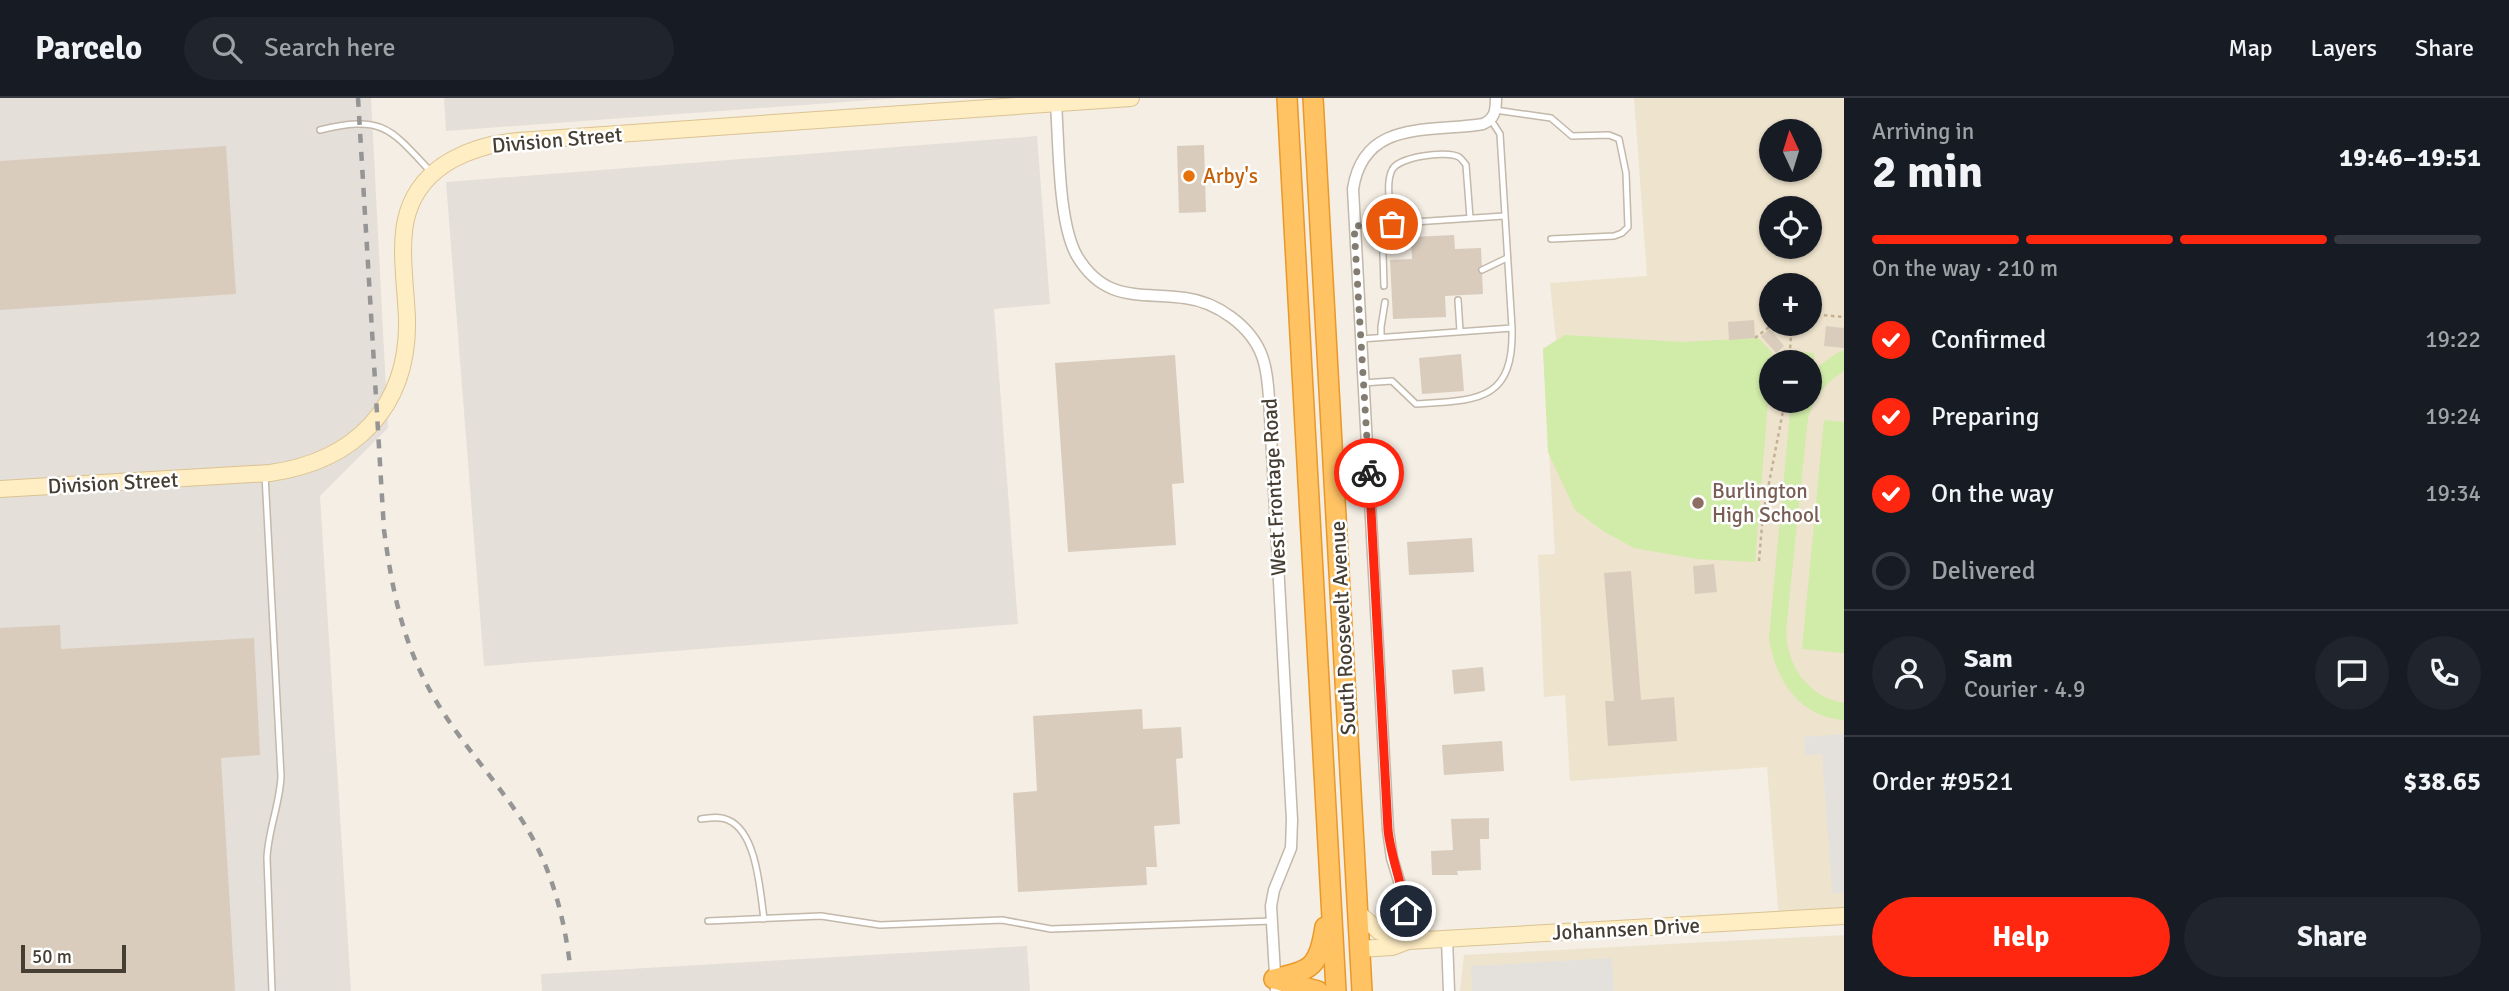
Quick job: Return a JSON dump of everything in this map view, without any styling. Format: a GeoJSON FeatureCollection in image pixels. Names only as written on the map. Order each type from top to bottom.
{"type":"FeatureCollection","features":[{"type":"Feature","properties":{"kind":"highway","name":"South Roosevelt Avenue"},"geometry":{"type":"LineString","coordinates":[[1287,98],[1336,983]]}},
{"type":"Feature","properties":{"kind":"highway","name":"South Roosevelt Avenue"},"geometry":{"type":"LineString","coordinates":[[1313,98],[1362,991]]}},
{"type":"Feature","properties":{"kind":"highway"},"geometry":{"type":"LineString","coordinates":[[1326,816],[1345,932],[1352,944],[1360,949]]}},
{"type":"Feature","properties":{"kind":"highway"},"geometry":{"type":"LineString","coordinates":[[1275,985],[1310,968],[1320,956],[1331,892]]}},
{"type":"Feature","properties":{"kind":"highway"},"geometry":{"type":"LineString","coordinates":[[1298,973],[1336,983],[1343,980],[1352,991]]}},
{"type":"Feature","properties":{"kind":"highway"},"geometry":{"type":"LineString","coordinates":[[1275,985],[1318,991]]}},
{"type":"Feature","properties":{"kind":"street","name":"Division Street"},"geometry":{"type":"LineString","coordinates":[[0,489],[265,474],[311,465],[342,449],[377,418],[396,388],[407,345],[404,237],[406,220],[416,195],[433,174],[459,156],[479,147],[498,143],[1131,98]]}},
{"type":"Feature","properties":{"kind":"street","name":"West Frontage Road"},"geometry":{"type":"LineString","coordinates":[[1056,104],[1067,231],[1085,267],[1106,286],[1119,292],[1194,299],[1216,308],[1252,338],[1264,360],[1269,398],[1292,820],[1291,848],[1274,890],[1271,905],[1275,985]]}},
{"type":"Feature","properties":{"kind":"street"},"geometry":{"type":"LineString","coordinates":[[1408,941],[1403,894],[1392,858],[1388,830],[1354,226],[1355,176],[1360,163],[1374,146],[1399,133],[1483,124],[1494,109]]}},
{"type":"Feature","properties":{"kind":"street","name":"Johannsen Drive"},"geometry":{"type":"LineString","coordinates":[[1358,914],[1380,932],[1408,941]]}},
{"type":"Feature","properties":{"kind":"street","name":"Johannsen Drive"},"geometry":{"type":"LineString","coordinates":[[1360,949],[1392,947],[1408,941],[1844,916]]}},
{"type":"Feature","properties":{"kind":"street"},"geometry":{"type":"LineString","coordinates":[[1447,939],[1449,991]]}},
{"type":"Feature","properties":{"kind":"lane"},"geometry":{"type":"LineString","coordinates":[[1363,383],[1392,381],[1416,404],[1474,400],[1502,382],[1513,353],[1500,134],[1494,109],[1551,118],[1572,136],[1609,135],[1619,139],[1626,173],[1628,227],[1614,236],[1551,239]]}},
{"type":"Feature","properties":{"kind":"lane"},"geometry":{"type":"LineString","coordinates":[[320,130],[360,123],[381,126],[398,137],[433,174]]}},
{"type":"Feature","properties":{"kind":"lane"},"geometry":{"type":"LineString","coordinates":[[1392,224],[1389,178],[1394,166],[1401,160],[1425,156],[1454,155],[1461,158],[1466,165],[1469,218]]}},
{"type":"Feature","properties":{"kind":"lane"},"geometry":{"type":"LineString","coordinates":[[1354,226],[1504,216]]}},
{"type":"Feature","properties":{"kind":"lane"},"geometry":{"type":"LineString","coordinates":[[1382,225],[1384,286]]}},
{"type":"Feature","properties":{"kind":"lane"},"geometry":{"type":"LineString","coordinates":[[1482,270],[1507,258]]}},
{"type":"Feature","properties":{"kind":"lane"},"geometry":{"type":"LineString","coordinates":[[1458,300],[1460,331]]}},
{"type":"Feature","properties":{"kind":"lane"},"geometry":{"type":"LineString","coordinates":[[1381,337],[1385,302]]}},
{"type":"Feature","properties":{"kind":"lane"},"geometry":{"type":"LineString","coordinates":[[1361,339],[1512,328]]}},
{"type":"Feature","properties":{"kind":"lane"},"geometry":{"type":"LineString","coordinates":[[265,474],[281,776],[280,796],[267,849],[272,991]]}},
{"type":"Feature","properties":{"kind":"lane"},"geometry":{"type":"LineString","coordinates":[[701,818],[719,817],[729,820],[737,825],[745,837],[757,867],[764,919]]}},
{"type":"Feature","properties":{"kind":"lane"},"geometry":{"type":"LineString","coordinates":[[708,921],[821,916],[880,925],[1002,920],[1051,929],[1272,921]]}},
{"type":"Feature","properties":{"kind":"path"},"geometry":{"type":"LineString","coordinates":[[1822,315],[1844,317]]}},
{"type":"Feature","properties":{"kind":"path"},"geometry":{"type":"LineString","coordinates":[[1755,338],[1759,335]]}},
{"type":"Feature","properties":{"kind":"path"},"geometry":{"type":"LineString","coordinates":[[1759,561],[1763,514],[1783,413]]}},
{"type":"Feature","properties":{"kind":"shaded area"},"geometry":{"type":"Polygon","coordinates":[[[0,98],[371,98],[388,428],[320,496],[351,991],[0,991],[0,98]]]}},
{"type":"Feature","properties":{"kind":"shaded area"},"geometry":{"type":"Polygon","coordinates":[[[444,98],[899,98],[446,131],[444,98]]]}},
{"type":"Feature","properties":{"kind":"shaded area","name":"Burlington High School"},"geometry":{"type":"Polygon","coordinates":[[[1634,98],[1844,98],[1844,916],[1779,921],[1767,767],[1570,781],[1565,695],[1544,697],[1538,555],[1555,554],[1543,349],[1556,340],[1550,283],[1647,276],[1634,98]]]}},
{"type":"Feature","properties":{"kind":"shaded area"},"geometry":{"type":"Polygon","coordinates":[[[1037,136],[1050,304],[994,309],[1018,624],[484,666],[446,182],[1037,136]]]}},
{"type":"Feature","properties":{"kind":"shaded area"},"geometry":{"type":"Polygon","coordinates":[[[1844,734],[1844,893],[1832,893],[1822,754],[1805,755],[1804,737],[1844,734]]]}},
{"type":"Feature","properties":{"kind":"shaded area"},"geometry":{"type":"Polygon","coordinates":[[[1844,935],[1844,991],[1460,991],[1464,955],[1844,935]]]}},
{"type":"Feature","properties":{"kind":"shaded area"},"geometry":{"type":"Polygon","coordinates":[[[1027,946],[1030,991],[542,991],[541,974],[1027,946]]]}},
{"type":"Feature","properties":{"kind":"shaded area"},"geometry":{"type":"Polygon","coordinates":[[[1612,958],[1614,991],[1472,991],[1471,966],[1612,958]]]}},
{"type":"Feature","properties":{"kind":"green space"},"geometry":{"type":"Polygon","coordinates":[[[1565,335],[1682,342],[1758,338],[1770,350],[1759,350],[1759,413],[1767,413],[1755,562],[1697,559],[1634,548],[1603,531],[1575,510],[1548,452],[1543,349],[1565,335]]]}},
{"type":"Feature","properties":{"kind":"green space"},"geometry":{"type":"Polygon","coordinates":[[[1844,350],[1844,371],[1822,391],[1822,364],[1844,350]]]}},
{"type":"Feature","properties":{"kind":"green space"},"geometry":{"type":"Polygon","coordinates":[[[1790,413],[1810,413],[1786,631],[1787,644],[1795,668],[1810,687],[1831,700],[1844,703],[1844,720],[1814,712],[1802,704],[1777,668],[1769,638],[1790,413]]]}},
{"type":"Feature","properties":{"kind":"green space"},"geometry":{"type":"Polygon","coordinates":[[[1824,420],[1844,422],[1844,653],[1802,649],[1824,420]]]}},
{"type":"Feature","properties":{"kind":"building"},"geometry":{"type":"Polygon","coordinates":[[[1204,145],[1206,212],[1179,213],[1177,146],[1204,145]]]}},
{"type":"Feature","properties":{"kind":"building"},"geometry":{"type":"Polygon","coordinates":[[[226,146],[236,294],[0,310],[0,161],[226,146]]]}},
{"type":"Feature","properties":{"kind":"building"},"geometry":{"type":"Polygon","coordinates":[[[1454,235],[1455,249],[1481,248],[1483,294],[1445,296],[1446,317],[1393,319],[1390,260],[1412,259],[1411,237],[1454,235]]]}},
{"type":"Feature","properties":{"kind":"building"},"geometry":{"type":"Polygon","coordinates":[[[1754,320],[1755,338],[1729,340],[1728,322],[1754,320]]]}},
{"type":"Feature","properties":{"kind":"building"},"geometry":{"type":"Polygon","coordinates":[[[1826,326],[1844,328],[1844,348],[1824,346],[1826,326]]]}},
{"type":"Feature","properties":{"kind":"building"},"geometry":{"type":"Polygon","coordinates":[[[1761,336],[1776,336],[1784,346],[1779,350],[1773,350],[1761,336]]]}},
{"type":"Feature","properties":{"kind":"building"},"geometry":{"type":"Polygon","coordinates":[[[1461,354],[1464,391],[1422,394],[1419,358],[1461,354]]]}},
{"type":"Feature","properties":{"kind":"building"},"geometry":{"type":"Polygon","coordinates":[[[1175,355],[1184,483],[1172,484],[1176,545],[1068,552],[1055,363],[1175,355]]]}},
{"type":"Feature","properties":{"kind":"building"},"geometry":{"type":"Polygon","coordinates":[[[1472,538],[1474,572],[1409,575],[1407,542],[1472,538]]]}},
{"type":"Feature","properties":{"kind":"building"},"geometry":{"type":"Polygon","coordinates":[[[1714,564],[1717,592],[1695,594],[1693,566],[1714,564]]]}},
{"type":"Feature","properties":{"kind":"building"},"geometry":{"type":"Polygon","coordinates":[[[1631,571],[1641,700],[1674,697],[1677,741],[1608,746],[1605,701],[1614,701],[1604,573],[1631,571]]]}},
{"type":"Feature","properties":{"kind":"building"},"geometry":{"type":"Polygon","coordinates":[[[60,625],[61,649],[254,638],[260,755],[221,758],[235,991],[0,991],[0,628],[60,625]]]}},
{"type":"Feature","properties":{"kind":"building"},"geometry":{"type":"Polygon","coordinates":[[[1483,667],[1485,691],[1454,694],[1452,670],[1483,667]]]}},
{"type":"Feature","properties":{"kind":"building"},"geometry":{"type":"Polygon","coordinates":[[[1142,709],[1143,729],[1181,727],[1183,758],[1176,759],[1180,824],[1154,826],[1157,867],[1146,867],[1147,885],[1018,892],[1013,793],[1037,791],[1033,716],[1142,709]]]}},
{"type":"Feature","properties":{"kind":"building"},"geometry":{"type":"Polygon","coordinates":[[[1502,741],[1504,771],[1444,775],[1442,745],[1502,741]]]}},
{"type":"Feature","properties":{"kind":"building"},"geometry":{"type":"Polygon","coordinates":[[[1489,818],[1489,839],[1480,839],[1481,870],[1457,871],[1458,875],[1432,875],[1431,851],[1453,850],[1451,819],[1489,818]]]}},
{"type":"Feature","properties":{"kind":"railway"},"geometry":{"type":"LineString","coordinates":[[358,98],[384,530],[398,606],[409,643],[433,696],[515,810],[537,846],[558,903],[570,965]]}},
{"type":"Feature","properties":{"kind":"way so far"},"geometry":{"type":"LineString","coordinates":[[1369,473],[1354,226],[1392,224]]}},
{"type":"Feature","properties":{"kind":"place","name":"Arby's"},"geometry":{"type":"Point","coordinates":[1189,176]}},
{"type":"Feature","properties":{"kind":"place","name":"Burlington High School"},"geometry":{"type":"Point","coordinates":[1698,503]}},
{"type":"Feature","properties":{"kind":"route"},"geometry":{"type":"LineString","coordinates":[[1369,473],[1388,830],[1390,851],[1406,911]]}}]}
